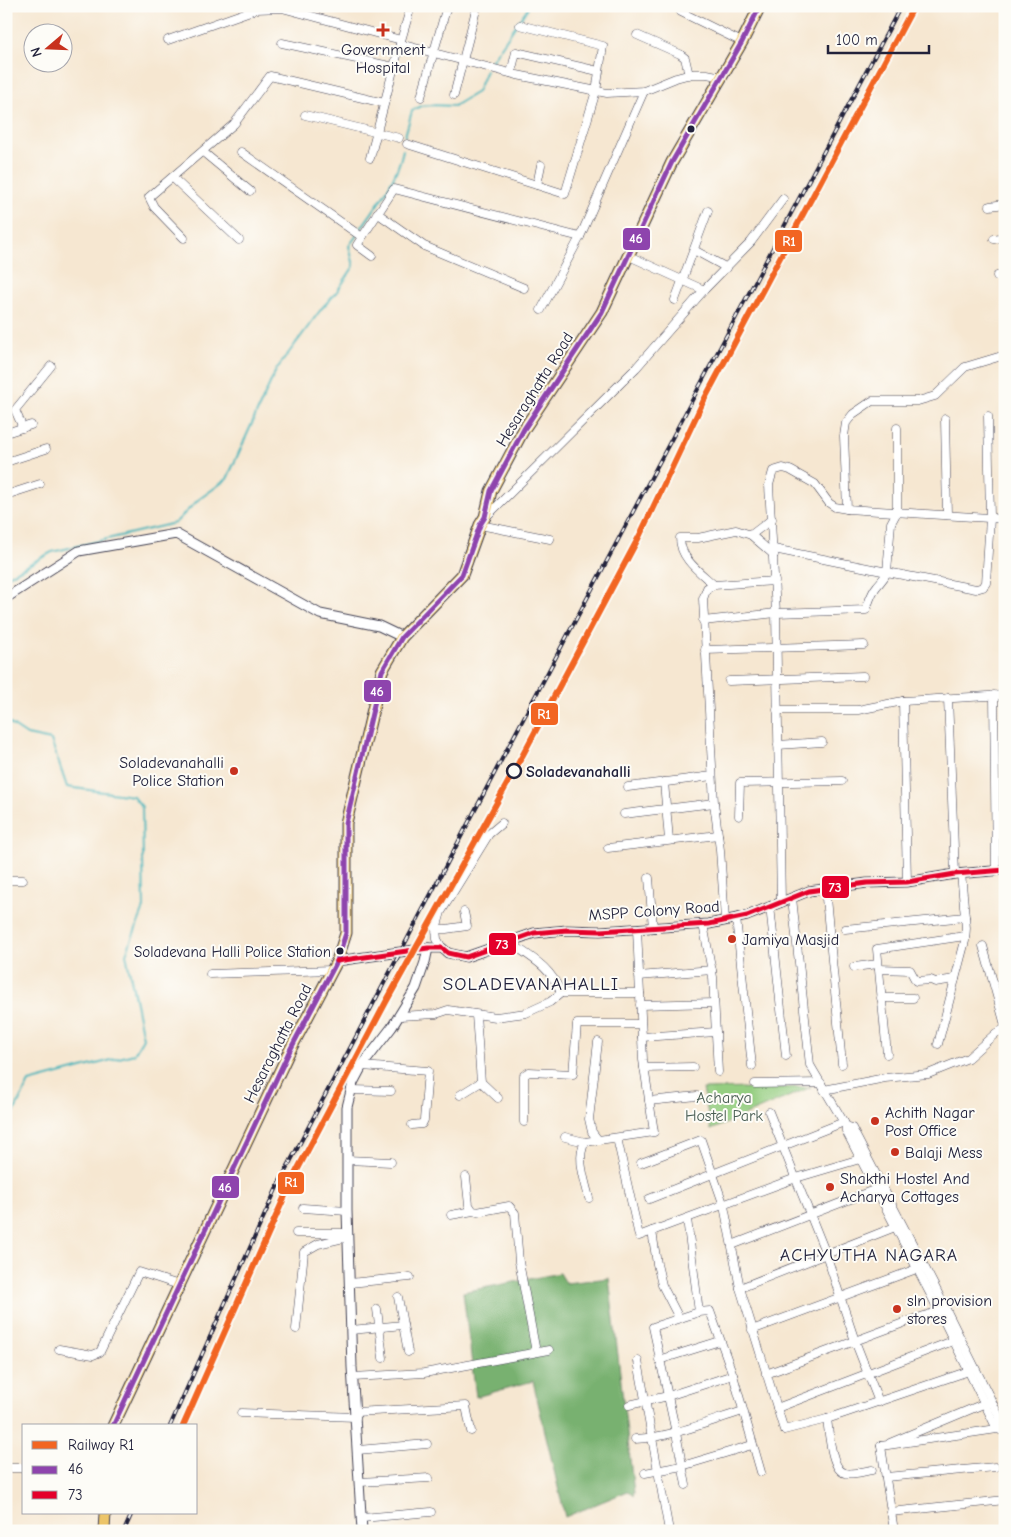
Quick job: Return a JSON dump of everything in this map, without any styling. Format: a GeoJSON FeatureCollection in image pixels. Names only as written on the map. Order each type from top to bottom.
{"type":"FeatureCollection","features":[{"type":"Feature","properties":{"kind":"main road","name":"Hesaraghatta Road"},"geometry":{"type":"LineString","coordinates":[[114,1424],[288,1054],[335,965],[346,933],[346,823],[382,671],[402,637],[462,575],[483,521],[491,491],[524,429],[602,312],[672,162],[742,42],[760,6]]}},
{"type":"Feature","properties":{"kind":"main road"},"geometry":{"type":"LineString","coordinates":[[104,1531],[105,1514]]}},
{"type":"Feature","properties":{"kind":"street"},"geometry":{"type":"LineString","coordinates":[[370,158],[411,6]]}},
{"type":"Feature","properties":{"kind":"street"},"geometry":{"type":"LineString","coordinates":[[421,97],[447,6]]}},
{"type":"Feature","properties":{"kind":"street"},"geometry":{"type":"LineString","coordinates":[[454,95],[478,6]]}},
{"type":"Feature","properties":{"kind":"street"},"geometry":{"type":"LineString","coordinates":[[168,40],[256,9],[282,8],[462,61],[596,91],[644,92],[689,75],[707,74],[722,77]]}},
{"type":"Feature","properties":{"kind":"street"},"geometry":{"type":"LineString","coordinates":[[681,12],[742,42]]}},
{"type":"Feature","properties":{"kind":"street"},"geometry":{"type":"LineString","coordinates":[[407,144],[565,194],[596,91],[603,46],[520,25]]}},
{"type":"Feature","properties":{"kind":"street"},"geometry":{"type":"LineString","coordinates":[[637,35],[680,54],[685,58],[689,75]]}},
{"type":"Feature","properties":{"kind":"street"},"geometry":{"type":"LineString","coordinates":[[282,43],[394,67]]}},
{"type":"Feature","properties":{"kind":"street"},"geometry":{"type":"LineString","coordinates":[[510,73],[516,52],[598,71]]}},
{"type":"Feature","properties":{"kind":"street"},"geometry":{"type":"LineString","coordinates":[[184,238],[154,207],[149,198],[234,124],[270,76],[384,103]]}},
{"type":"Feature","properties":{"kind":"street"},"geometry":{"type":"LineString","coordinates":[[541,310],[580,237],[644,92]]}},
{"type":"Feature","properties":{"kind":"street"},"geometry":{"type":"LineString","coordinates":[[305,115],[377,131],[399,138]]}},
{"type":"Feature","properties":{"kind":"street"},"geometry":{"type":"LineString","coordinates":[[203,152],[250,192]]}},
{"type":"Feature","properties":{"kind":"street"},"geometry":{"type":"LineString","coordinates":[[241,152],[362,236]]}},
{"type":"Feature","properties":{"kind":"street"},"geometry":{"type":"LineString","coordinates":[[537,186],[541,165]]}},
{"type":"Feature","properties":{"kind":"street"},"geometry":{"type":"LineString","coordinates":[[173,178],[239,240]]}},
{"type":"Feature","properties":{"kind":"street"},"geometry":{"type":"LineString","coordinates":[[372,256],[357,245],[394,189],[580,237]]}},
{"type":"Feature","properties":{"kind":"street"},"geometry":{"type":"LineString","coordinates":[[550,539],[483,521],[636,368],[704,290],[751,242],[783,199]]}},
{"type":"Feature","properties":{"kind":"street"},"geometry":{"type":"LineString","coordinates":[[990,206],[1005,204]]}},
{"type":"Feature","properties":{"kind":"street"},"geometry":{"type":"LineString","coordinates":[[675,300],[708,211]]}},
{"type":"Feature","properties":{"kind":"street"},"geometry":{"type":"LineString","coordinates":[[377,213],[424,246],[524,288]]}},
{"type":"Feature","properties":{"kind":"street"},"geometry":{"type":"LineString","coordinates":[[994,239],[1005,237]]}},
{"type":"Feature","properties":{"kind":"street"},"geometry":{"type":"LineString","coordinates":[[694,250],[727,268]]}},
{"type":"Feature","properties":{"kind":"street"},"geometry":{"type":"LineString","coordinates":[[629,256],[704,290]]}},
{"type":"Feature","properties":{"kind":"street"},"geometry":{"type":"LineString","coordinates":[[847,509],[844,436],[846,423],[853,414],[872,401],[918,400],[935,396],[964,367],[1005,355]]}},
{"type":"Feature","properties":{"kind":"street"},"geometry":{"type":"LineString","coordinates":[[23,428],[15,410],[51,366]]}},
{"type":"Feature","properties":{"kind":"street"},"geometry":{"type":"LineString","coordinates":[[714,585],[687,560],[680,538],[698,538],[736,530],[751,535],[774,552],[976,589],[983,587],[986,583],[990,518],[988,416]]}},
{"type":"Feature","properties":{"kind":"street"},"geometry":{"type":"LineString","coordinates":[[945,419],[947,515]]}},
{"type":"Feature","properties":{"kind":"street"},"geometry":{"type":"LineString","coordinates":[[6,433],[31,425]]}},
{"type":"Feature","properties":{"kind":"street"},"geometry":{"type":"LineString","coordinates":[[703,621],[776,613],[866,610],[871,595],[882,582],[887,572],[891,523],[897,512],[897,428]]}},
{"type":"Feature","properties":{"kind":"street"},"geometry":{"type":"LineString","coordinates":[[6,462],[46,449]]}},
{"type":"Feature","properties":{"kind":"street"},"geometry":{"type":"LineString","coordinates":[[781,903],[776,613],[769,484],[771,474],[773,471],[783,468],[790,470],[815,484],[829,503],[836,507],[1005,519]]}},
{"type":"Feature","properties":{"kind":"street"},"geometry":{"type":"LineString","coordinates":[[6,495],[40,484]]}},
{"type":"Feature","properties":{"kind":"street"},"geometry":{"type":"LineString","coordinates":[[751,535],[772,519]]}},
{"type":"Feature","properties":{"kind":"street"},"geometry":{"type":"LineString","coordinates":[[6,598],[79,551],[176,534],[320,614],[379,626],[402,637]]}},
{"type":"Feature","properties":{"kind":"street"},"geometry":{"type":"LineString","coordinates":[[725,920],[712,776],[703,599],[707,588],[714,585],[775,581]]}},
{"type":"Feature","properties":{"kind":"street"},"geometry":{"type":"LineString","coordinates":[[705,650],[864,645]]}},
{"type":"Feature","properties":{"kind":"street"},"geometry":{"type":"LineString","coordinates":[[729,681],[863,676]]}},
{"type":"Feature","properties":{"kind":"street"},"geometry":{"type":"LineString","coordinates":[[778,710],[858,710],[903,701],[1005,694]]}},
{"type":"Feature","properties":{"kind":"street"},"geometry":{"type":"LineString","coordinates":[[994,695],[1000,870]]}},
{"type":"Feature","properties":{"kind":"street"},"geometry":{"type":"LineString","coordinates":[[938,1044],[965,936],[965,917],[958,874],[948,698]]}},
{"type":"Feature","properties":{"kind":"street"},"geometry":{"type":"LineString","coordinates":[[903,701],[907,882]]}},
{"type":"Feature","properties":{"kind":"street"},"geometry":{"type":"LineString","coordinates":[[778,745],[822,742]]}},
{"type":"Feature","properties":{"kind":"street"},"geometry":{"type":"LineString","coordinates":[[628,787],[712,776]]}},
{"type":"Feature","properties":{"kind":"street"},"geometry":{"type":"LineString","coordinates":[[740,816],[740,783],[842,781]]}},
{"type":"Feature","properties":{"kind":"street"},"geometry":{"type":"LineString","coordinates":[[664,782],[669,840]]}},
{"type":"Feature","properties":{"kind":"street"},"geometry":{"type":"LineString","coordinates":[[624,814],[714,803]]}},
{"type":"Feature","properties":{"kind":"street"},"geometry":{"type":"LineString","coordinates":[[442,948],[437,939],[436,929],[441,912],[489,834],[502,823]]}},
{"type":"Feature","properties":{"kind":"street"},"geometry":{"type":"LineString","coordinates":[[608,848],[718,835]]}},
{"type":"Feature","properties":{"kind":"street","name":"MSPP Colony Road"},"geometry":{"type":"LineString","coordinates":[[335,965],[428,948],[442,948],[448,953],[466,958],[534,933],[567,930],[600,932],[703,924],[747,916],[809,891],[825,888],[866,883],[907,882],[1000,870]]}},
{"type":"Feature","properties":{"kind":"street"},"geometry":{"type":"LineString","coordinates":[[649,878],[653,928]]}},
{"type":"Feature","properties":{"kind":"street"},"geometry":{"type":"LineString","coordinates":[[6,880],[23,880]]}},
{"type":"Feature","properties":{"kind":"street"},"geometry":{"type":"LineString","coordinates":[[825,888],[842,1064]]}},
{"type":"Feature","properties":{"kind":"street"},"geometry":{"type":"LineString","coordinates":[[792,898],[810,1065],[845,1124],[846,1131],[860,1159],[924,1266],[969,1371],[988,1401]]}},
{"type":"Feature","properties":{"kind":"street"},"geometry":{"type":"LineString","coordinates":[[770,906],[786,1056]]}},
{"type":"Feature","properties":{"kind":"street"},"geometry":{"type":"LineString","coordinates":[[436,929],[467,926],[464,912]]}},
{"type":"Feature","properties":{"kind":"street"},"geometry":{"type":"LineString","coordinates":[[846,929],[965,917]]}},
{"type":"Feature","properties":{"kind":"street"},"geometry":{"type":"LineString","coordinates":[[736,918],[752,1066]]}},
{"type":"Feature","properties":{"kind":"street"},"geometry":{"type":"LineString","coordinates":[[703,924],[712,970],[718,1072]]}},
{"type":"Feature","properties":{"kind":"street"},"geometry":{"type":"LineString","coordinates":[[566,1137],[585,1142],[654,1132],[644,1068],[637,929]]}},
{"type":"Feature","properties":{"kind":"street"},"geometry":{"type":"LineString","coordinates":[[887,1054],[877,949],[965,936]]}},
{"type":"Feature","properties":{"kind":"street"},"geometry":{"type":"LineString","coordinates":[[509,942],[548,970],[556,979],[561,993]]}},
{"type":"Feature","properties":{"kind":"street"},"geometry":{"type":"LineString","coordinates":[[983,946],[1005,1025]]}},
{"type":"Feature","properties":{"kind":"street"},"geometry":{"type":"LineString","coordinates":[[362,1531],[351,1330],[347,1211],[347,1107],[362,1066],[399,1016],[416,988],[428,948]]}},
{"type":"Feature","properties":{"kind":"street"},"geometry":{"type":"LineString","coordinates":[[210,974],[335,965]]}},
{"type":"Feature","properties":{"kind":"street"},"geometry":{"type":"LineString","coordinates":[[854,967],[878,966],[910,970],[916,981],[931,980],[935,982],[955,979]]}},
{"type":"Feature","properties":{"kind":"street"},"geometry":{"type":"LineString","coordinates":[[639,976],[712,970]]}},
{"type":"Feature","properties":{"kind":"street"},"geometry":{"type":"LineString","coordinates":[[399,1016],[436,1014],[448,1010],[496,1017],[526,1013],[550,1002],[561,993],[640,993]]}},
{"type":"Feature","properties":{"kind":"street"},"geometry":{"type":"LineString","coordinates":[[881,998],[913,998]]}},
{"type":"Feature","properties":{"kind":"street"},"geometry":{"type":"LineString","coordinates":[[640,1005],[714,1002]]}},
{"type":"Feature","properties":{"kind":"street"},"geometry":{"type":"LineString","coordinates":[[476,1015],[481,1082],[498,1098]]}},
{"type":"Feature","properties":{"kind":"street"},"geometry":{"type":"LineString","coordinates":[[524,1122],[524,1075],[527,1072],[573,1074],[577,1024],[641,1024]]}},
{"type":"Feature","properties":{"kind":"street"},"geometry":{"type":"LineString","coordinates":[[755,1084],[823,1086],[928,1074],[968,1058],[996,1033],[1005,1029]]}},
{"type":"Feature","properties":{"kind":"street"},"geometry":{"type":"LineString","coordinates":[[642,1037],[716,1032]]}},
{"type":"Feature","properties":{"kind":"street"},"geometry":{"type":"LineString","coordinates":[[598,1042],[589,1119],[592,1132],[598,1140]]}},
{"type":"Feature","properties":{"kind":"street"},"geometry":{"type":"LineString","coordinates":[[362,1066],[428,1070],[424,1120],[422,1124],[412,1125]]}},
{"type":"Feature","properties":{"kind":"street"},"geometry":{"type":"LineString","coordinates":[[644,1068],[694,1067]]}},
{"type":"Feature","properties":{"kind":"street"},"geometry":{"type":"LineString","coordinates":[[460,1096],[481,1082]]}},
{"type":"Feature","properties":{"kind":"street"},"geometry":{"type":"LineString","coordinates":[[352,1090],[392,1091]]}},
{"type":"Feature","properties":{"kind":"street"},"geometry":{"type":"LineString","coordinates":[[649,1101],[697,1096]]}},
{"type":"Feature","properties":{"kind":"street"},"geometry":{"type":"LineString","coordinates":[[769,1112],[826,1254],[855,1341],[879,1402]]}},
{"type":"Feature","properties":{"kind":"street"},"geometry":{"type":"LineString","coordinates":[[649,1199],[845,1124],[852,1128],[895,1227],[916,1270],[957,1340],[988,1401],[997,1429],[881,1446]]}},
{"type":"Feature","properties":{"kind":"street"},"geometry":{"type":"LineString","coordinates":[[617,1138],[639,1236],[796,1178],[860,1159]]}},
{"type":"Feature","properties":{"kind":"street"},"geometry":{"type":"LineString","coordinates":[[641,1163],[701,1140],[724,1206],[740,1288],[784,1430],[827,1419],[969,1371]]}},
{"type":"Feature","properties":{"kind":"street"},"geometry":{"type":"LineString","coordinates":[[585,1142],[581,1149],[581,1160],[589,1198]]}},
{"type":"Feature","properties":{"kind":"street"},"geometry":{"type":"LineString","coordinates":[[347,1160],[391,1162]]}},
{"type":"Feature","properties":{"kind":"street"},"geometry":{"type":"LineString","coordinates":[[466,1177],[469,1205],[473,1211]]}},
{"type":"Feature","properties":{"kind":"street"},"geometry":{"type":"LineString","coordinates":[[732,1245],[879,1189]]}},
{"type":"Feature","properties":{"kind":"street"},"geometry":{"type":"LineString","coordinates":[[451,1215],[509,1206],[515,1213],[519,1262],[536,1352]]}},
{"type":"Feature","properties":{"kind":"street"},"geometry":{"type":"LineString","coordinates":[[302,1208],[347,1211]]}},
{"type":"Feature","properties":{"kind":"street"},"geometry":{"type":"LineString","coordinates":[[687,1219],[699,1312]]}},
{"type":"Feature","properties":{"kind":"street"},"geometry":{"type":"LineString","coordinates":[[740,1288],[895,1227]]}},
{"type":"Feature","properties":{"kind":"street"},"geometry":{"type":"LineString","coordinates":[[652,1231],[662,1285],[679,1318]]}},
{"type":"Feature","properties":{"kind":"street"},"geometry":{"type":"LineString","coordinates":[[296,1233],[348,1235]]}},
{"type":"Feature","properties":{"kind":"street"},"geometry":{"type":"LineString","coordinates":[[296,1329],[304,1252],[318,1244],[348,1235]]}},
{"type":"Feature","properties":{"kind":"street"},"geometry":{"type":"LineString","coordinates":[[752,1330],[924,1266]]}},
{"type":"Feature","properties":{"kind":"street"},"geometry":{"type":"LineString","coordinates":[[59,1349],[93,1355],[100,1352],[139,1272],[179,1285]]}},
{"type":"Feature","properties":{"kind":"street"},"geometry":{"type":"LineString","coordinates":[[350,1283],[410,1277]]}},
{"type":"Feature","properties":{"kind":"street"},"geometry":{"type":"LineString","coordinates":[[398,1297],[408,1352]]}},
{"type":"Feature","properties":{"kind":"street"},"geometry":{"type":"LineString","coordinates":[[377,1309],[383,1358]]}},
{"type":"Feature","properties":{"kind":"street"},"geometry":{"type":"LineString","coordinates":[[686,1485],[653,1327],[699,1312],[710,1311],[733,1374],[761,1472]]}},
{"type":"Feature","properties":{"kind":"street"},"geometry":{"type":"LineString","coordinates":[[766,1374],[939,1311]]}},
{"type":"Feature","properties":{"kind":"street"},"geometry":{"type":"LineString","coordinates":[[351,1330],[403,1324]]}},
{"type":"Feature","properties":{"kind":"street"},"geometry":{"type":"LineString","coordinates":[[777,1408],[957,1340]]}},
{"type":"Feature","properties":{"kind":"street"},"geometry":{"type":"LineString","coordinates":[[659,1360],[720,1341]]}},
{"type":"Feature","properties":{"kind":"street"},"geometry":{"type":"LineString","coordinates":[[353,1377],[424,1373],[549,1350]]}},
{"type":"Feature","properties":{"kind":"street"},"geometry":{"type":"LineString","coordinates":[[638,1361],[669,1531]]}},
{"type":"Feature","properties":{"kind":"street"},"geometry":{"type":"LineString","coordinates":[[630,1404],[668,1396],[733,1374]]}},
{"type":"Feature","properties":{"kind":"street"},"geometry":{"type":"LineString","coordinates":[[881,1446],[988,1401]]}},
{"type":"Feature","properties":{"kind":"street"},"geometry":{"type":"LineString","coordinates":[[241,1413],[356,1414],[466,1406],[471,1431]]}},
{"type":"Feature","properties":{"kind":"street"},"geometry":{"type":"LineString","coordinates":[[635,1439],[653,1438],[676,1433],[743,1411]]}},
{"type":"Feature","properties":{"kind":"street"},"geometry":{"type":"LineString","coordinates":[[827,1419],[834,1463],[840,1471],[845,1474],[872,1470]]}},
{"type":"Feature","properties":{"kind":"street"},"geometry":{"type":"LineString","coordinates":[[358,1450],[427,1444]]}},
{"type":"Feature","properties":{"kind":"street"},"geometry":{"type":"LineString","coordinates":[[645,1473],[682,1466],[752,1445]]}},
{"type":"Feature","properties":{"kind":"street"},"geometry":{"type":"LineString","coordinates":[[881,1446],[894,1531]]}},
{"type":"Feature","properties":{"kind":"street"},"geometry":{"type":"LineString","coordinates":[[886,1477],[995,1467]]}},
{"type":"Feature","properties":{"kind":"street"},"geometry":{"type":"LineString","coordinates":[[6,1468],[22,1468]]}},
{"type":"Feature","properties":{"kind":"street"},"geometry":{"type":"LineString","coordinates":[[360,1482],[429,1478]]}},
{"type":"Feature","properties":{"kind":"street"},"geometry":{"type":"LineString","coordinates":[[890,1512],[1005,1500]]}},
{"type":"Feature","properties":{"kind":"street"},"geometry":{"type":"LineString","coordinates":[[362,1518],[431,1512]]}},
{"type":"Feature","properties":{"kind":"green space","name":"Acharya Hostel Park"},"geometry":{"type":"Polygon","coordinates":[[[811,1087],[711,1130],[703,1089],[811,1087]]]}},
{"type":"Feature","properties":{"kind":"green space"},"geometry":{"type":"Polygon","coordinates":[[[560,1273],[566,1283],[609,1278],[634,1493],[633,1496],[628,1491],[565,1517],[533,1381],[476,1397],[463,1292],[560,1273]]]}},
{"type":"Feature","properties":{"kind":"waterway"},"geometry":{"type":"LineString","coordinates":[[488,66],[529,6]]}},
{"type":"Feature","properties":{"kind":"waterway"},"geometry":{"type":"LineString","coordinates":[[405,136],[412,111],[421,106],[454,106],[477,92],[486,70]]}},
{"type":"Feature","properties":{"kind":"waterway"},"geometry":{"type":"LineString","coordinates":[[359,231],[391,182],[403,150]]}},
{"type":"Feature","properties":{"kind":"waterway"},"geometry":{"type":"LineString","coordinates":[[6,577],[52,552],[175,523],[198,500],[227,479],[276,370],[322,308],[336,293],[354,266],[349,246],[357,235]]}},
{"type":"Feature","properties":{"kind":"waterway"},"geometry":{"type":"LineString","coordinates":[[6,721],[27,735],[51,740],[67,787],[133,796],[142,807],[144,908],[126,954],[143,1038],[134,1054],[29,1082],[6,1128]]}},
{"type":"Feature","properties":{"kind":"railway"},"geometry":{"type":"LineString","coordinates":[[171,1424],[278,1185],[901,6]]}},
{"type":"Feature","properties":{"kind":"railway"},"geometry":{"type":"LineString","coordinates":[[124,1531],[132,1514]]}},
{"type":"Feature","properties":{"kind":"rail line","name":"R1"},"geometry":{"type":"LineString","coordinates":[[184,1424],[292,1180],[386,1002],[511,777],[640,535],[703,402],[914,6]]}},
{"type":"Feature","properties":{"kind":"transit line","name":"46"},"geometry":{"type":"LineString","coordinates":[[114,1424],[288,1054],[337,961],[346,933],[346,823],[382,671],[402,637],[462,575],[480,525],[485,517],[491,491],[524,429],[602,312],[672,162],[742,42],[760,6]]}},
{"type":"Feature","properties":{"kind":"transit line","name":"73"},"geometry":{"type":"LineString","coordinates":[[337,961],[428,948],[442,948],[448,953],[466,957],[534,933],[709,924],[747,916],[809,891],[867,883],[907,882],[955,874],[1005,870]]}},
{"type":"Feature","properties":{"kind":"place","name":"Government Hospital"},"geometry":{"type":"Point","coordinates":[383,30]}},
{"type":"Feature","properties":{"kind":"place","name":"Soladevanahalli Police Station"},"geometry":{"type":"Point","coordinates":[234,771]}},
{"type":"Feature","properties":{"kind":"place","name":"Soladevanahalli"},"geometry":{"type":"Point","coordinates":[514,771]}},
{"type":"Feature","properties":{"kind":"place","name":"Jamiya Masjid"},"geometry":{"type":"Point","coordinates":[732,939]}},
{"type":"Feature","properties":{"kind":"place","name":"Soladevana Halli Police Station"},"geometry":{"type":"Point","coordinates":[340,951]}},
{"type":"Feature","properties":{"kind":"place","name":"Achith Nagar Post Office"},"geometry":{"type":"Point","coordinates":[875,1121]}},
{"type":"Feature","properties":{"kind":"place","name":"Balaji Mess"},"geometry":{"type":"Point","coordinates":[895,1152]}},
{"type":"Feature","properties":{"kind":"place","name":"Shakthi Hostel And Acharya Cottages"},"geometry":{"type":"Point","coordinates":[830,1187]}},
{"type":"Feature","properties":{"kind":"place","name":"sln provision stores"},"geometry":{"type":"Point","coordinates":[897,1309]}},
{"type":"Feature","properties":{"kind":"district","name":"SOLADEVANAHALLI"},"geometry":{"type":"Point","coordinates":[531,983]}},
{"type":"Feature","properties":{"kind":"district","name":"ACHYUTHA NAGARA"},"geometry":{"type":"Point","coordinates":[869,1255]}}]}
